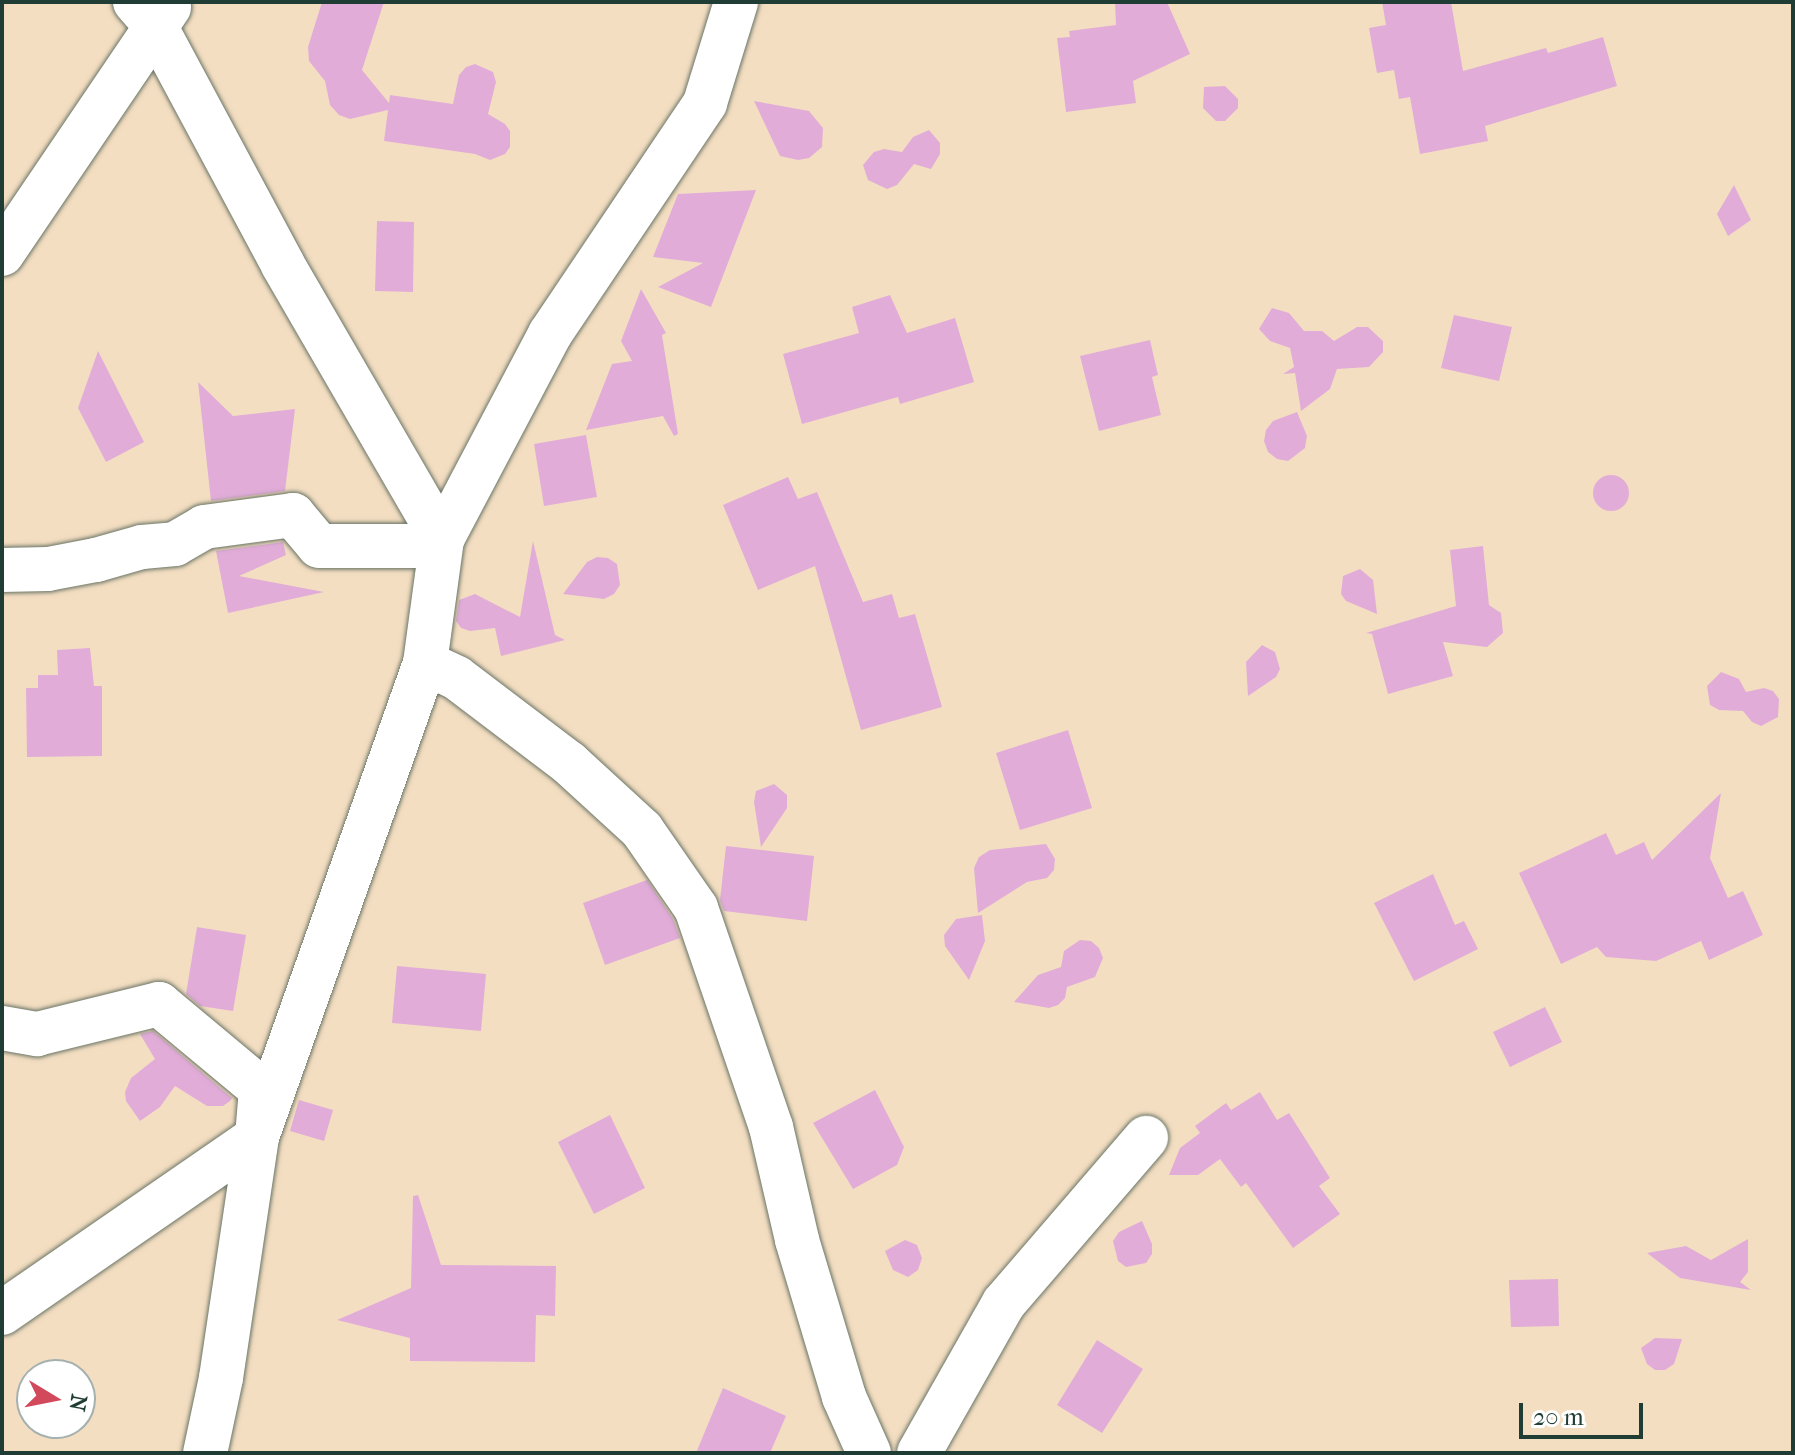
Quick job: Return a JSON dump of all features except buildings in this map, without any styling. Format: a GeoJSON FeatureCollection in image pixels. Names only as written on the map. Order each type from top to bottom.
{"type":"FeatureCollection","features":[{"type":"Feature","properties":{"kind":"street"},"geometry":{"type":"LineString","coordinates":[[2,1313],[257,1137],[425,663],[442,539],[550,334],[705,103],[736,2]]}},
{"type":"Feature","properties":{"kind":"street"},"geometry":{"type":"LineString","coordinates":[[154,9],[283,265],[442,539]]}},
{"type":"Feature","properties":{"kind":"street"},"geometry":{"type":"LineString","coordinates":[[2,254],[154,9]]}},
{"type":"Feature","properties":{"kind":"street"},"geometry":{"type":"LineString","coordinates":[[2,570],[48,569],[96,560],[142,547],[175,544],[204,527],[293,515],[319,546],[418,546],[442,539]]}},
{"type":"Feature","properties":{"kind":"street"},"geometry":{"type":"LineString","coordinates":[[425,663],[457,678],[569,763],[642,830],[696,908],[771,1127],[797,1240],[844,1397],[869,1453]]}},
{"type":"Feature","properties":{"kind":"street"},"geometry":{"type":"LineString","coordinates":[[2,1028],[37,1034],[159,1004],[261,1089],[257,1137],[221,1378],[205,1453]]}},
{"type":"Feature","properties":{"kind":"street"},"geometry":{"type":"LineString","coordinates":[[919,1453],[1004,1303],[1146,1138]]}}]}
